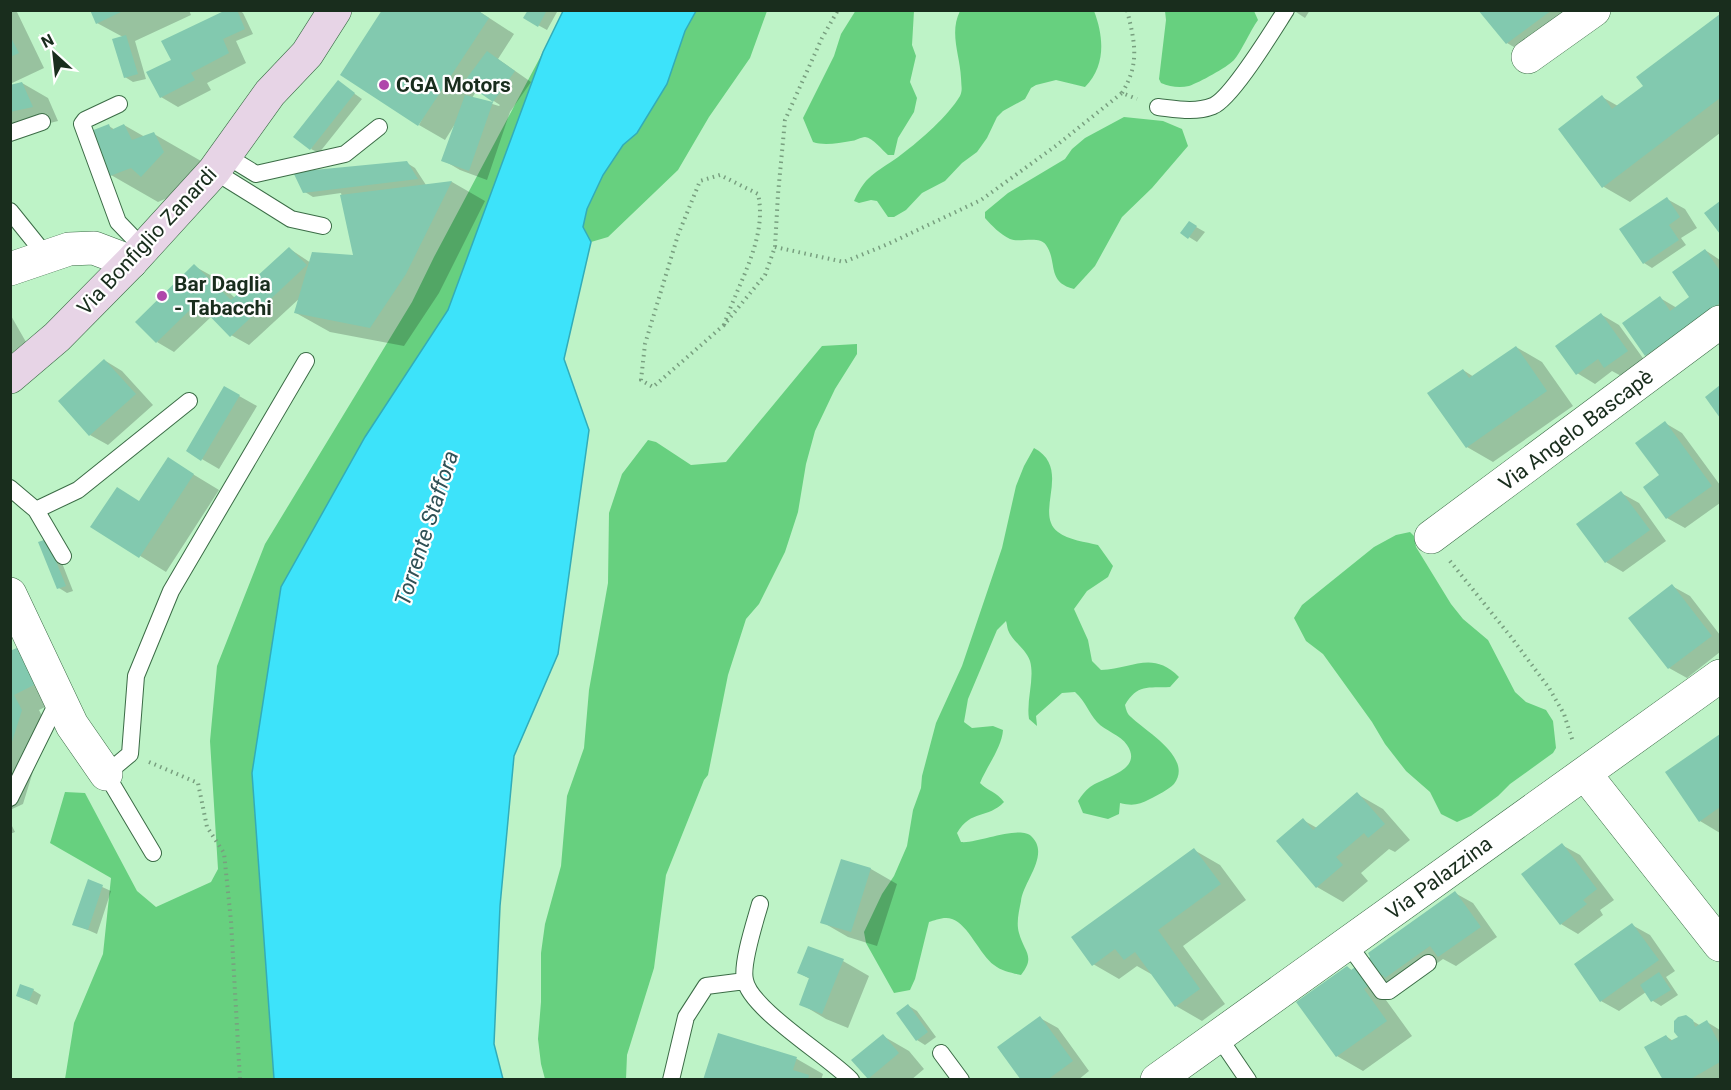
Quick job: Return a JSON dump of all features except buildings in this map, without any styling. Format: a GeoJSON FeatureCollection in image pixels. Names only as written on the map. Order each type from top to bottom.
{"type":"FeatureCollection","features":[{"type":"Feature","properties":{"kind":"main road","name":"Via Bonfiglio Zanardi"},"geometry":{"type":"LineString","coordinates":[[270,93],[289,43],[310,10]]}},
{"type":"Feature","properties":{"kind":"main road","name":"Via Bonfiglio Zanardi"},"geometry":{"type":"LineString","coordinates":[[10,377],[57,337],[138,256],[219,163],[270,93],[307,54],[335,10]]}},
{"type":"Feature","properties":{"kind":"street"},"geometry":{"type":"LineString","coordinates":[[1528,57],[1594,10]]}},
{"type":"Feature","properties":{"kind":"street"},"geometry":{"type":"LineString","coordinates":[[10,269],[69,249],[94,248],[138,256]]}},
{"type":"Feature","properties":{"kind":"street","name":"Via Angelo Bascapè"},"geometry":{"type":"LineString","coordinates":[[1431,537],[1720,322]]}},
{"type":"Feature","properties":{"kind":"street"},"geometry":{"type":"LineString","coordinates":[[10,594],[19,632],[60,698],[72,725],[118,764]]}},
{"type":"Feature","properties":{"kind":"street","name":"Via Palazzina"},"geometry":{"type":"LineString","coordinates":[[1157,1080],[1720,676]]}},
{"type":"Feature","properties":{"kind":"street"},"geometry":{"type":"LineString","coordinates":[[1585,774],[1720,945]]}},
{"type":"Feature","properties":{"kind":"lane"},"geometry":{"type":"LineString","coordinates":[[1158,107],[1190,111],[1214,106],[1237,83],[1286,10]]}},
{"type":"Feature","properties":{"kind":"lane"},"geometry":{"type":"LineString","coordinates":[[119,104],[85,120],[82,124],[118,222],[138,256]]}},
{"type":"Feature","properties":{"kind":"lane"},"geometry":{"type":"LineString","coordinates":[[10,133],[42,122]]}},
{"type":"Feature","properties":{"kind":"lane"},"geometry":{"type":"LineString","coordinates":[[219,163],[256,174],[345,154],[379,128]]}},
{"type":"Feature","properties":{"kind":"lane"},"geometry":{"type":"LineString","coordinates":[[219,163],[291,219],[324,226]]}},
{"type":"Feature","properties":{"kind":"lane"},"geometry":{"type":"LineString","coordinates":[[10,211],[47,257]]}},
{"type":"Feature","properties":{"kind":"lane"},"geometry":{"type":"LineString","coordinates":[[153,853],[118,764],[136,676],[171,591],[306,361]]}},
{"type":"Feature","properties":{"kind":"lane"},"geometry":{"type":"LineString","coordinates":[[36,510],[78,489],[189,401]]}},
{"type":"Feature","properties":{"kind":"lane"},"geometry":{"type":"LineString","coordinates":[[10,488],[36,510],[63,556]]}},
{"type":"Feature","properties":{"kind":"lane"},"geometry":{"type":"LineString","coordinates":[[10,798],[60,698]]}},
{"type":"Feature","properties":{"kind":"lane"},"geometry":{"type":"LineString","coordinates":[[760,904],[745,966],[745,981],[754,999],[796,1035],[837,1065],[851,1080]]}},
{"type":"Feature","properties":{"kind":"lane"},"geometry":{"type":"LineString","coordinates":[[1348,944],[1382,992],[1389,991],[1428,963]]}},
{"type":"Feature","properties":{"kind":"lane"},"geometry":{"type":"LineString","coordinates":[[671,1080],[686,1017],[706,986],[745,981]]}},
{"type":"Feature","properties":{"kind":"lane"},"geometry":{"type":"LineString","coordinates":[[1218,1036],[1248,1080]]}},
{"type":"Feature","properties":{"kind":"lane"},"geometry":{"type":"LineString","coordinates":[[941,1053],[961,1080]]}},
{"type":"Feature","properties":{"kind":"path"},"geometry":{"type":"LineString","coordinates":[[724,325],[759,234],[761,209],[758,194],[720,175],[700,181],[678,235],[645,344],[641,380],[653,387],[724,325],[765,274],[775,247],[785,120],[822,38],[838,10]]}},
{"type":"Feature","properties":{"kind":"path"},"geometry":{"type":"LineString","coordinates":[[775,247],[844,262],[981,200],[1057,145],[1122,93],[1131,78],[1136,54],[1126,10]]}},
{"type":"Feature","properties":{"kind":"path"},"geometry":{"type":"LineString","coordinates":[[1122,93],[1158,107]]}},
{"type":"Feature","properties":{"kind":"path"},"geometry":{"type":"LineString","coordinates":[[1431,537],[1549,688],[1564,714],[1585,774]]}},
{"type":"Feature","properties":{"kind":"path"},"geometry":{"type":"LineString","coordinates":[[118,764],[198,783],[207,827],[224,853],[231,921],[240,1080]]}},
{"type":"Feature","properties":{"kind":"green space"},"geometry":{"type":"Polygon","coordinates":[[[856,10],[914,11],[912,45],[916,56],[910,82],[917,98],[914,112],[898,138],[894,155],[888,155],[865,137],[832,144],[813,142],[803,118],[834,56],[841,34],[856,10]]]}},
{"type":"Feature","properties":{"kind":"green space"},"geometry":{"type":"Polygon","coordinates":[[[696,11],[767,11],[750,58],[709,117],[678,170],[608,237],[591,242],[583,227],[587,209],[603,175],[623,145],[637,133],[667,84],[685,31],[696,11]]]}},
{"type":"Feature","properties":{"kind":"green space"},"geometry":{"type":"Polygon","coordinates":[[[960,11],[1094,11],[1101,41],[1097,70],[1085,87],[1056,80],[1031,88],[1025,99],[1003,111],[997,117],[977,152],[962,163],[945,181],[922,193],[906,210],[894,217],[888,217],[877,201],[859,203],[854,201],[874,173],[926,135],[949,112],[960,96],[962,89],[955,28],[960,11]]]}},
{"type":"Feature","properties":{"kind":"green space"},"geometry":{"type":"Polygon","coordinates":[[[1165,11],[1254,11],[1258,20],[1234,60],[1194,84],[1175,87],[1161,83],[1159,79],[1165,11]]]}},
{"type":"Feature","properties":{"kind":"green space"},"geometry":{"type":"Polygon","coordinates":[[[543,52],[448,310],[365,437],[281,587],[252,773],[274,1079],[65,1079],[74,1023],[103,954],[111,878],[50,843],[65,792],[85,793],[137,891],[156,907],[211,882],[218,869],[210,741],[217,666],[265,544],[412,302],[543,52]]]}},
{"type":"Feature","properties":{"kind":"green space"},"geometry":{"type":"Polygon","coordinates":[[[1124,117],[1163,121],[1182,129],[1188,146],[1152,188],[1122,217],[1095,266],[1074,289],[1065,286],[1056,276],[1050,251],[1043,242],[1010,239],[985,218],[985,212],[1008,193],[1065,159],[1072,149],[1085,138],[1124,117]]]}},
{"type":"Feature","properties":{"kind":"green space"},"geometry":{"type":"Polygon","coordinates":[[[857,344],[857,354],[835,389],[815,431],[806,464],[798,512],[785,552],[759,604],[746,619],[728,675],[708,775],[666,875],[654,968],[627,1055],[626,1079],[545,1079],[538,1039],[541,953],[545,924],[561,866],[567,796],[584,748],[589,690],[608,583],[609,513],[622,474],[648,440],[656,442],[691,465],[726,462],[822,346],[857,344]]]}},
{"type":"Feature","properties":{"kind":"green space"},"geometry":{"type":"Polygon","coordinates":[[[1034,448],[1045,457],[1051,467],[1049,514],[1051,524],[1067,537],[1098,545],[1113,566],[1108,577],[1087,591],[1074,609],[1088,640],[1092,661],[1101,670],[1142,663],[1160,664],[1179,677],[1170,687],[1139,690],[1129,698],[1125,705],[1130,716],[1156,737],[1173,755],[1178,765],[1178,774],[1174,784],[1163,792],[1135,804],[1120,803],[1119,814],[1108,819],[1083,813],[1078,801],[1084,793],[1090,787],[1120,772],[1130,761],[1131,754],[1124,742],[1097,722],[1075,692],[1062,693],[1036,716],[1037,726],[1029,719],[1032,675],[1030,661],[1010,634],[1006,621],[997,630],[968,699],[964,722],[972,728],[993,726],[1003,730],[997,750],[980,783],[1004,802],[992,811],[968,820],[957,833],[961,842],[1009,833],[1026,834],[1032,837],[1037,844],[1037,860],[1023,894],[1018,921],[1019,933],[1028,954],[1028,963],[1021,975],[1000,969],[989,960],[958,922],[949,918],[940,919],[929,922],[915,979],[910,990],[894,993],[866,943],[864,932],[907,846],[913,810],[921,788],[936,723],[962,666],[1002,548],[1016,486],[1034,448]]]}},
{"type":"Feature","properties":{"kind":"green space"},"geometry":{"type":"Polygon","coordinates":[[[1410,532],[1414,536],[1416,547],[1451,604],[1463,619],[1488,640],[1515,692],[1526,702],[1546,710],[1553,721],[1556,748],[1553,753],[1471,816],[1457,822],[1441,814],[1430,792],[1406,771],[1323,654],[1306,641],[1294,618],[1302,605],[1374,547],[1396,535],[1410,532]]]}},
{"type":"Feature","properties":{"kind":"water","name":"Torrente Staffora"},"geometry":{"type":"Polygon","coordinates":[[[563,11],[696,11],[685,31],[667,84],[637,133],[623,145],[603,175],[587,209],[583,227],[591,242],[564,359],[589,430],[558,654],[514,756],[500,906],[494,1044],[503,1079],[274,1079],[252,773],[281,587],[365,437],[448,310],[543,52],[563,11]]]}},
{"type":"Feature","properties":{"kind":"place","name":"CGA Motors"},"geometry":{"type":"Point","coordinates":[384,85]}},
{"type":"Feature","properties":{"kind":"place","name":"Bar Daglia - Tabacchi"},"geometry":{"type":"Point","coordinates":[162,296]}}]}
